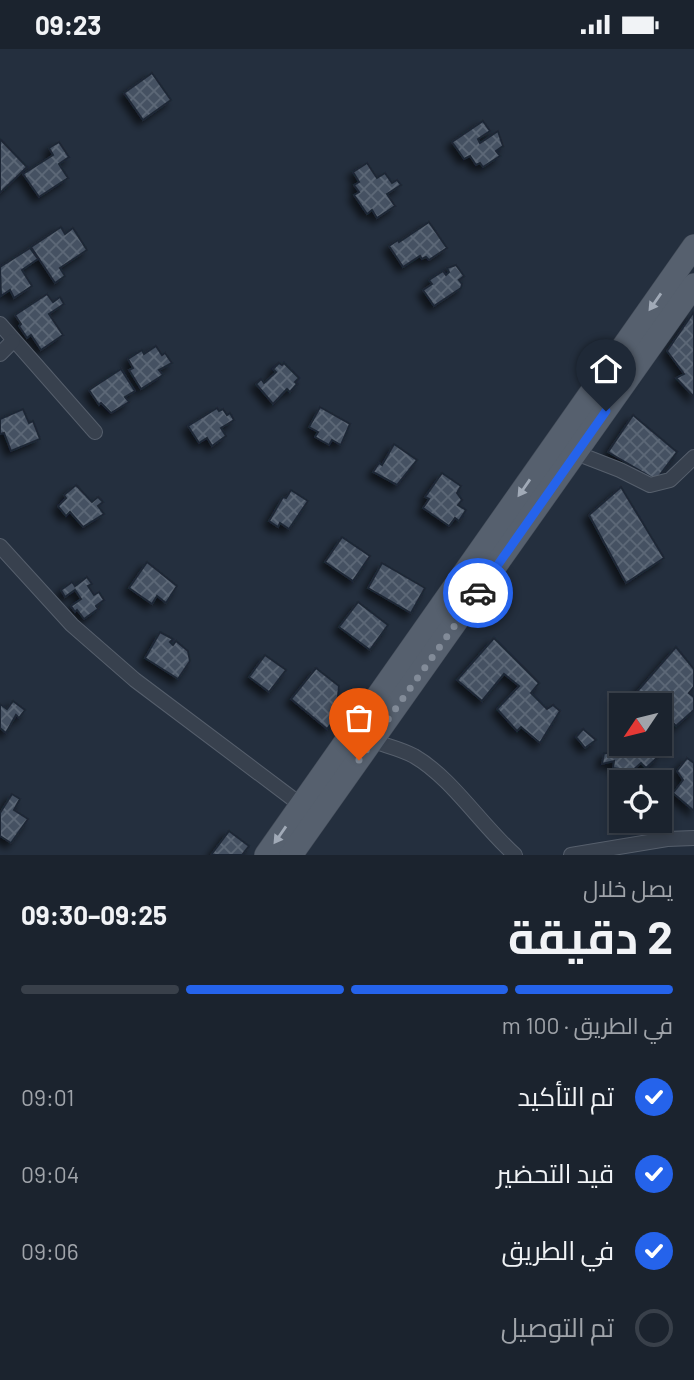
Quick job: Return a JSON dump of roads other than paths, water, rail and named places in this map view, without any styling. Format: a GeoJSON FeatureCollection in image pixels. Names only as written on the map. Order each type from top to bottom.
{"type":"FeatureCollection","features":[{"type":"Feature","properties":{"kind":"main road"},"geometry":{"type":"LineString","coordinates":[[266,855],[694,246]]}},
{"type":"Feature","properties":{"kind":"main road"},"geometry":{"type":"LineString","coordinates":[[291,855],[694,285]]}},
{"type":"Feature","properties":{"kind":"street"},"geometry":{"type":"LineString","coordinates":[[0,324],[95,432]]}},
{"type":"Feature","properties":{"kind":"street"},"geometry":{"type":"LineString","coordinates":[[0,354],[13,341]]}},
{"type":"Feature","properties":{"kind":"street"},"geometry":{"type":"LineString","coordinates":[[576,453],[650,485],[670,480],[694,457]]}},
{"type":"Feature","properties":{"kind":"street"},"geometry":{"type":"LineString","coordinates":[[0,546],[72,625],[124,671],[301,805]]}},
{"type":"Feature","properties":{"kind":"street"},"geometry":{"type":"LineString","coordinates":[[373,741],[400,750],[429,767],[445,781],[492,835],[515,855]]}},
{"type":"Feature","properties":{"kind":"street"},"geometry":{"type":"LineString","coordinates":[[571,855],[667,839],[694,838]]}}]}
